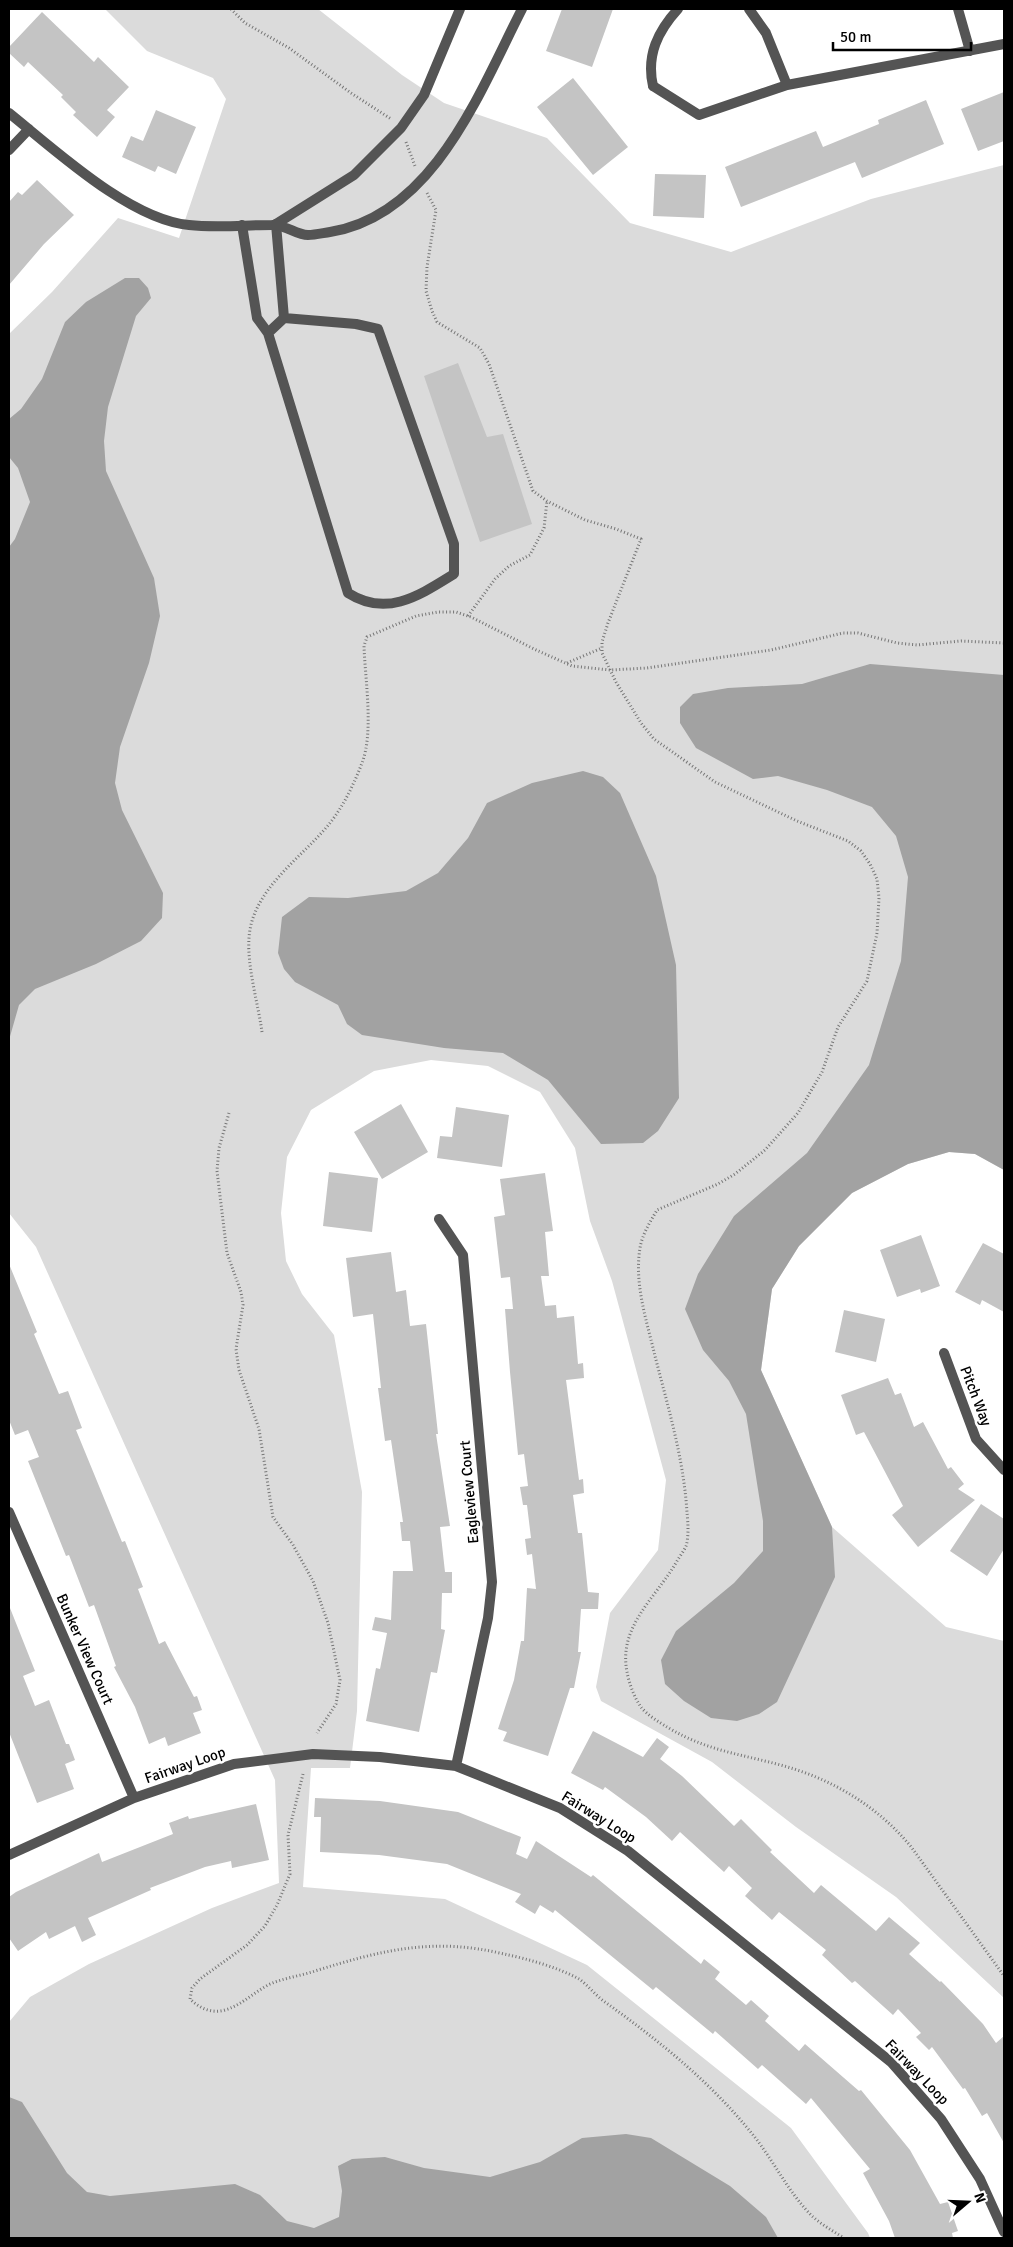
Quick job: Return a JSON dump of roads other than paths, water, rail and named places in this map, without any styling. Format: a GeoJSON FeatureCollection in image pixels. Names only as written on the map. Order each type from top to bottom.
{"type":"FeatureCollection","features":[{"type":"Feature","properties":{"kind":"street"},"geometry":{"type":"LineString","coordinates":[[276,224],[354,175],[401,128],[424,95],[460,9]]}},
{"type":"Feature","properties":{"kind":"street"},"geometry":{"type":"LineString","coordinates":[[9,112],[80,172],[148,214],[188,225],[276,224],[307,236],[350,228],[386,210],[420,182],[460,130],[522,9]]}},
{"type":"Feature","properties":{"kind":"street"},"geometry":{"type":"LineString","coordinates":[[678,9],[666,21],[655,42],[650,60],[653,86],[699,115],[787,85],[1004,44]]}},
{"type":"Feature","properties":{"kind":"street"},"geometry":{"type":"LineString","coordinates":[[749,9],[766,34],[787,85]]}},
{"type":"Feature","properties":{"kind":"street"},"geometry":{"type":"LineString","coordinates":[[958,9],[970,51]]}},
{"type":"Feature","properties":{"kind":"street"},"geometry":{"type":"LineString","coordinates":[[9,150],[29,129]]}},
{"type":"Feature","properties":{"kind":"street"},"geometry":{"type":"LineString","coordinates":[[276,224],[284,318]]}},
{"type":"Feature","properties":{"kind":"street"},"geometry":{"type":"LineString","coordinates":[[242,225],[257,318],[268,334],[348,593],[362,602],[388,605],[422,594],[454,574],[454,544],[378,329],[356,324],[284,318],[268,334]]}},
{"type":"Feature","properties":{"kind":"street","name":"Eagleview Court"},"geometry":{"type":"LineString","coordinates":[[439,1219],[463,1255],[492,1582],[488,1618],[456,1766]]}},
{"type":"Feature","properties":{"kind":"street","name":"Pitch Way"},"geometry":{"type":"LineString","coordinates":[[944,1353],[976,1439],[1004,1470]]}},
{"type":"Feature","properties":{"kind":"street","name":"Bunker View Court"},"geometry":{"type":"LineString","coordinates":[[9,1512],[134,1798]]}},
{"type":"Feature","properties":{"kind":"street","name":"Fairway Loop"},"geometry":{"type":"LineString","coordinates":[[9,1855],[134,1798],[234,1764],[313,1754],[380,1757],[456,1766],[560,1808],[628,1851],[891,2062],[941,2119],[980,2179],[1004,2232]]}}]}
